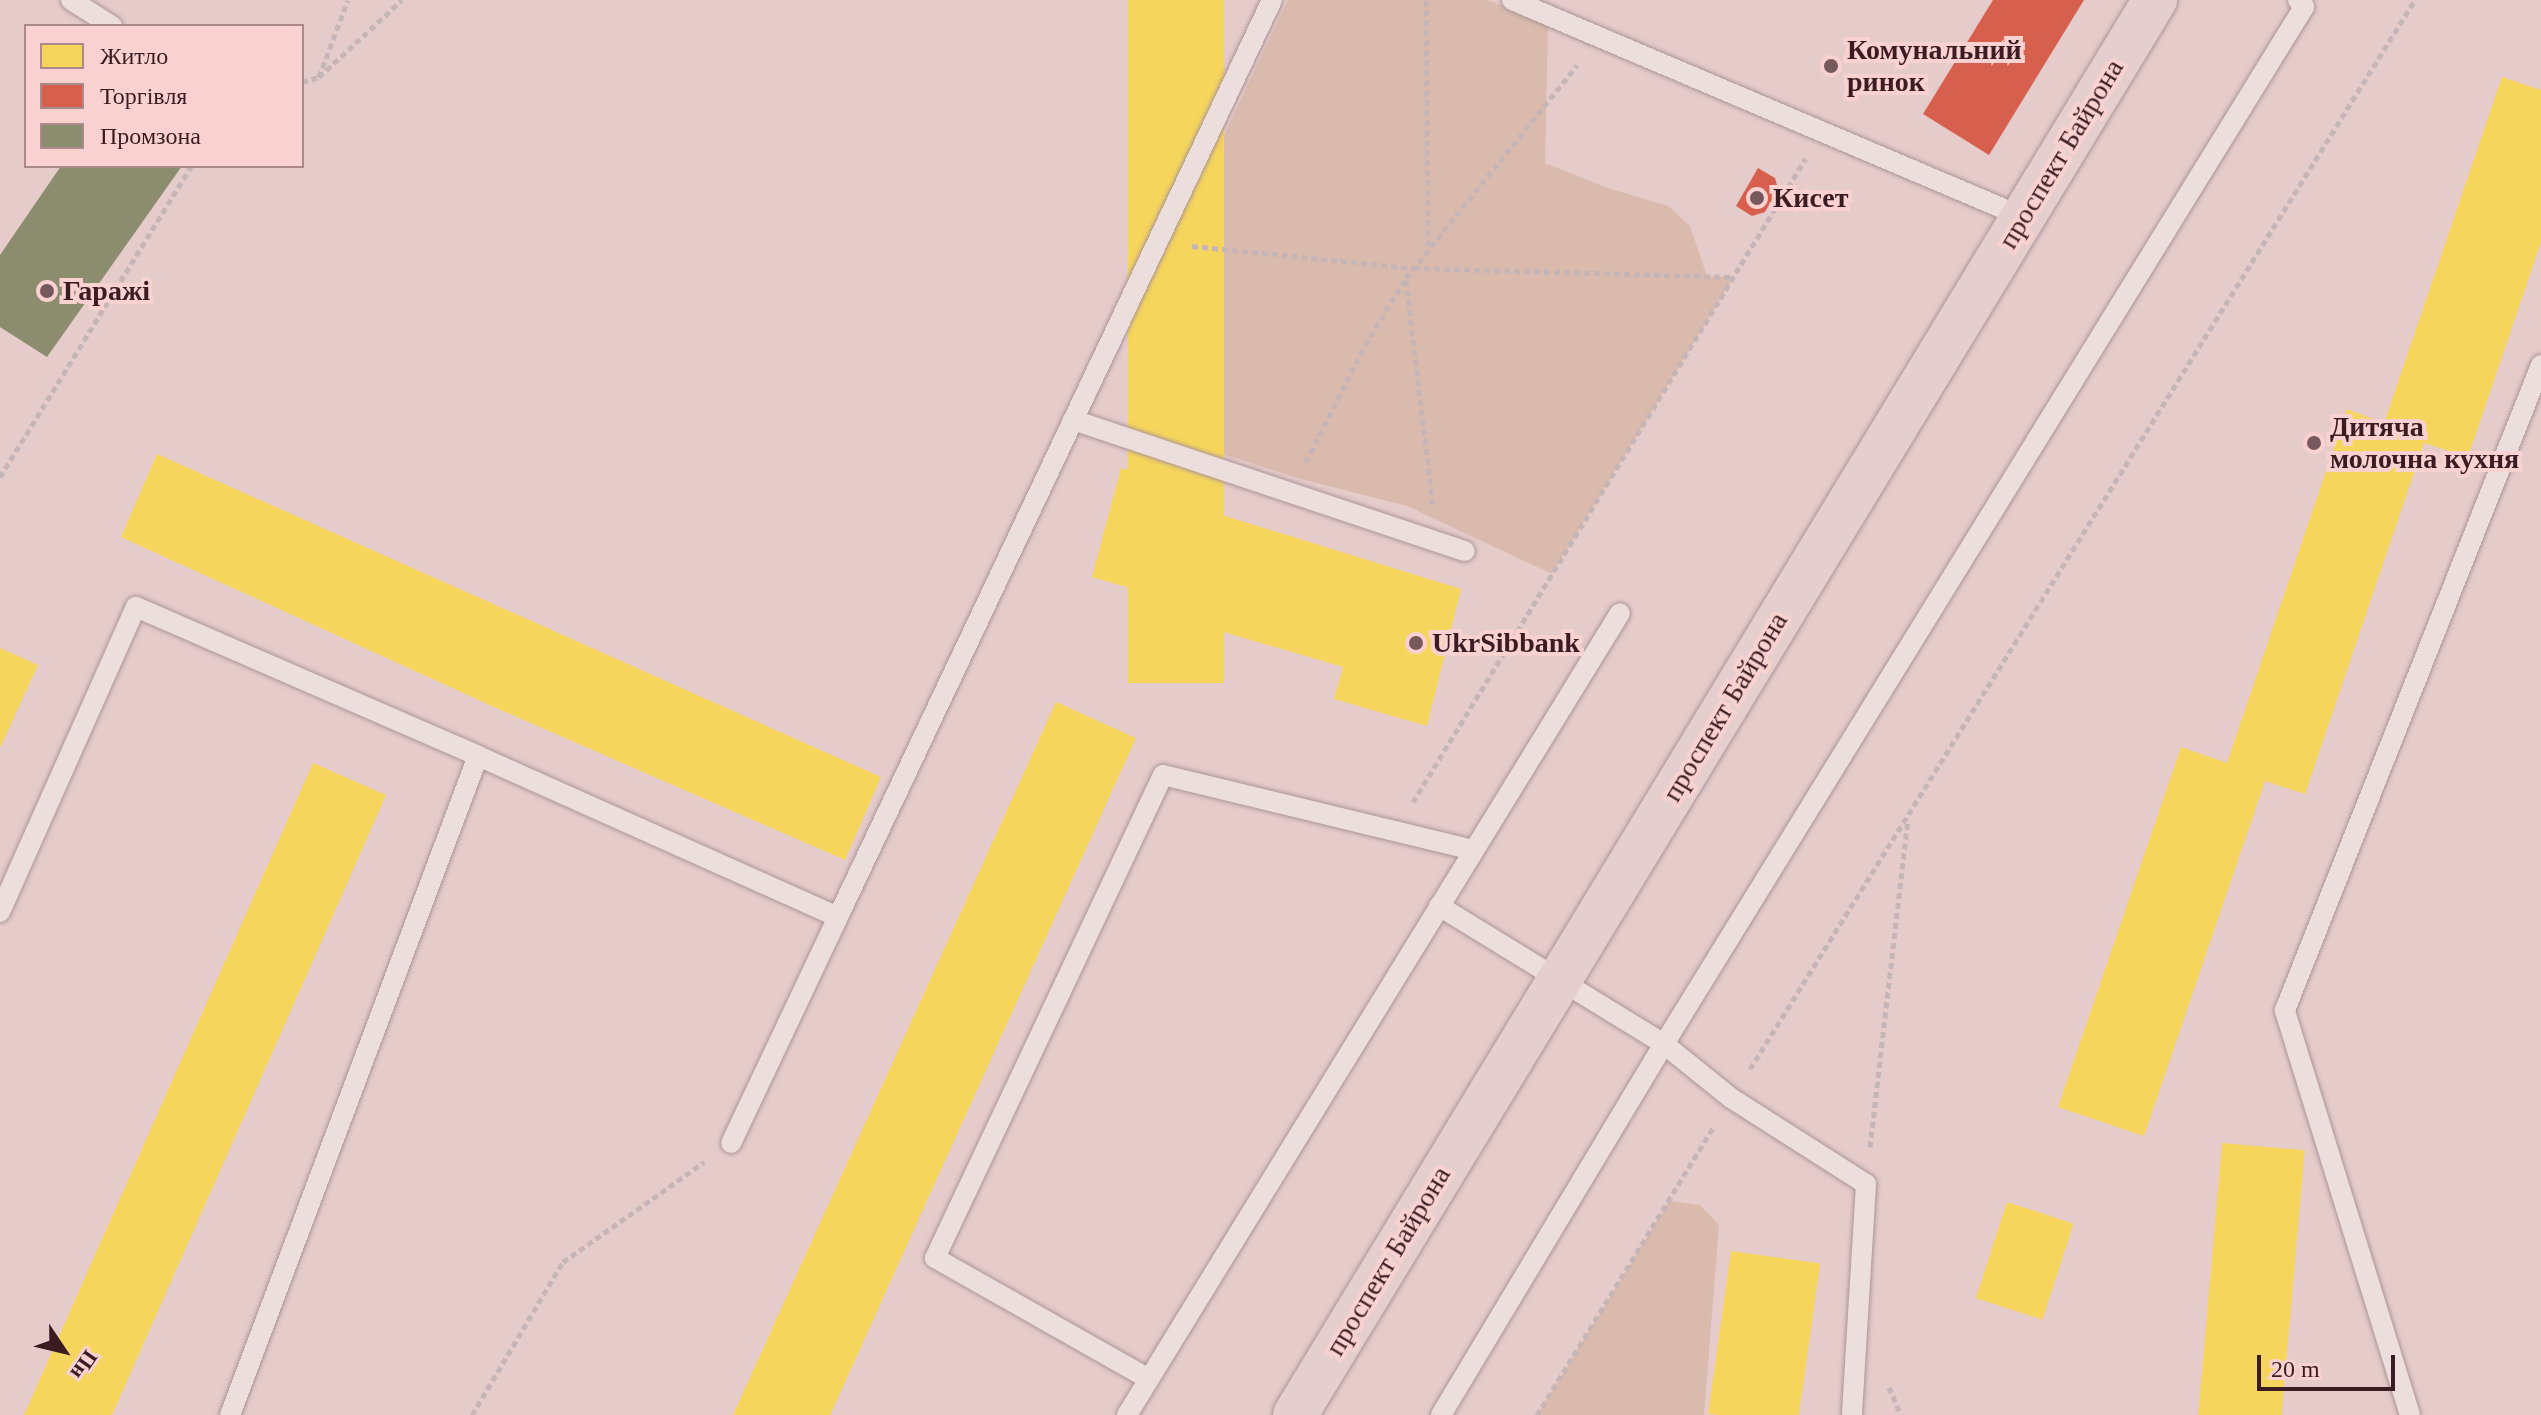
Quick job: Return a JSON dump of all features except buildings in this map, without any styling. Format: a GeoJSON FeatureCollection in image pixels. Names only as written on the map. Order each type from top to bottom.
{"type":"FeatureCollection","features":[{"type":"Feature","properties":{"kind":"main road","name":"проспект Байрона"},"geometry":{"type":"LineString","coordinates":[[1295,1415],[2155,0]]}},
{"type":"Feature","properties":{"kind":"lane"},"geometry":{"type":"LineString","coordinates":[[71,0],[109,24]]}},
{"type":"Feature","properties":{"kind":"lane"},"geometry":{"type":"LineString","coordinates":[[731,1143],[1272,0]]}},
{"type":"Feature","properties":{"kind":"lane"},"geometry":{"type":"LineString","coordinates":[[1512,0],[1821,134],[2023,217]]}},
{"type":"Feature","properties":{"kind":"lane"},"geometry":{"type":"LineString","coordinates":[[1441,1415],[1664,1044],[2304,7],[2298,0]]}},
{"type":"Feature","properties":{"kind":"lane"},"geometry":{"type":"LineString","coordinates":[[2410,1415],[2285,1010],[2541,365]]}},
{"type":"Feature","properties":{"kind":"lane"},"geometry":{"type":"LineString","coordinates":[[1073,420],[1465,551]]}},
{"type":"Feature","properties":{"kind":"lane"},"geometry":{"type":"LineString","coordinates":[[0,912],[136,607],[838,917]]}},
{"type":"Feature","properties":{"kind":"lane"},"geometry":{"type":"LineString","coordinates":[[1127,1415],[1620,613]]}},
{"type":"Feature","properties":{"kind":"lane"},"geometry":{"type":"LineString","coordinates":[[230,1415],[478,756]]}},
{"type":"Feature","properties":{"kind":"lane"},"geometry":{"type":"LineString","coordinates":[[1149,1379],[935,1258],[1163,775],[1473,850]]}},
{"type":"Feature","properties":{"kind":"lane"},"geometry":{"type":"LineString","coordinates":[[1439,906],[1664,1044],[1731,1098],[1866,1184],[1852,1415]]}},
{"type":"Feature","properties":{"kind":"path"},"geometry":{"type":"LineString","coordinates":[[319,77],[348,0]]}},
{"type":"Feature","properties":{"kind":"path"},"geometry":{"type":"LineString","coordinates":[[304,81],[319,77],[402,0]]}},
{"type":"Feature","properties":{"kind":"path"},"geometry":{"type":"LineString","coordinates":[[1426,0],[1428,251]]}},
{"type":"Feature","properties":{"kind":"path"},"geometry":{"type":"LineString","coordinates":[[1537,1415],[2415,0]]}},
{"type":"Feature","properties":{"kind":"path"},"geometry":{"type":"LineString","coordinates":[[1291,491],[1365,345],[1406,278],[1599,37]]}},
{"type":"Feature","properties":{"kind":"path"},"geometry":{"type":"LineString","coordinates":[[1395,831],[1821,134]]}},
{"type":"Feature","properties":{"kind":"path"},"geometry":{"type":"LineString","coordinates":[[0,477],[190,168]]}},
{"type":"Feature","properties":{"kind":"path"},"geometry":{"type":"LineString","coordinates":[[1157,243],[1414,268],[1734,277]]}},
{"type":"Feature","properties":{"kind":"path"},"geometry":{"type":"LineString","coordinates":[[1406,278],[1438,542]]}},
{"type":"Feature","properties":{"kind":"path"},"geometry":{"type":"LineString","coordinates":[[1866,1184],[1908,815]]}},
{"type":"Feature","properties":{"kind":"path"},"geometry":{"type":"LineString","coordinates":[[472,1415],[563,1262],[731,1143]]}},
{"type":"Feature","properties":{"kind":"shaded area"},"geometry":{"type":"Polygon","coordinates":[[[1288,0],[1488,0],[1548,26],[1545,163],[1605,187],[1668,206],[1690,226],[1707,276],[1734,277],[1552,574],[1407,506],[1297,478],[1142,428],[1186,321],[1144,305],[1288,0]]]}},
{"type":"Feature","properties":{"kind":"shaded area"},"geometry":{"type":"Polygon","coordinates":[[[1669,1201],[1700,1205],[1719,1225],[1704,1415],[1537,1415],[1669,1201]]]}},
{"type":"Feature","properties":{"kind":"place","name":"Комунальний ринок"},"geometry":{"type":"Point","coordinates":[1831,66]}},
{"type":"Feature","properties":{"kind":"place","name":"Кисет"},"geometry":{"type":"Point","coordinates":[1757,198]}},
{"type":"Feature","properties":{"kind":"place","name":"Гаражі"},"geometry":{"type":"Point","coordinates":[47,291]}},
{"type":"Feature","properties":{"kind":"place","name":"Дитяча молочна кухня"},"geometry":{"type":"Point","coordinates":[2314,443]}},
{"type":"Feature","properties":{"kind":"place","name":"UkrSibbank"},"geometry":{"type":"Point","coordinates":[1416,643]}}]}
